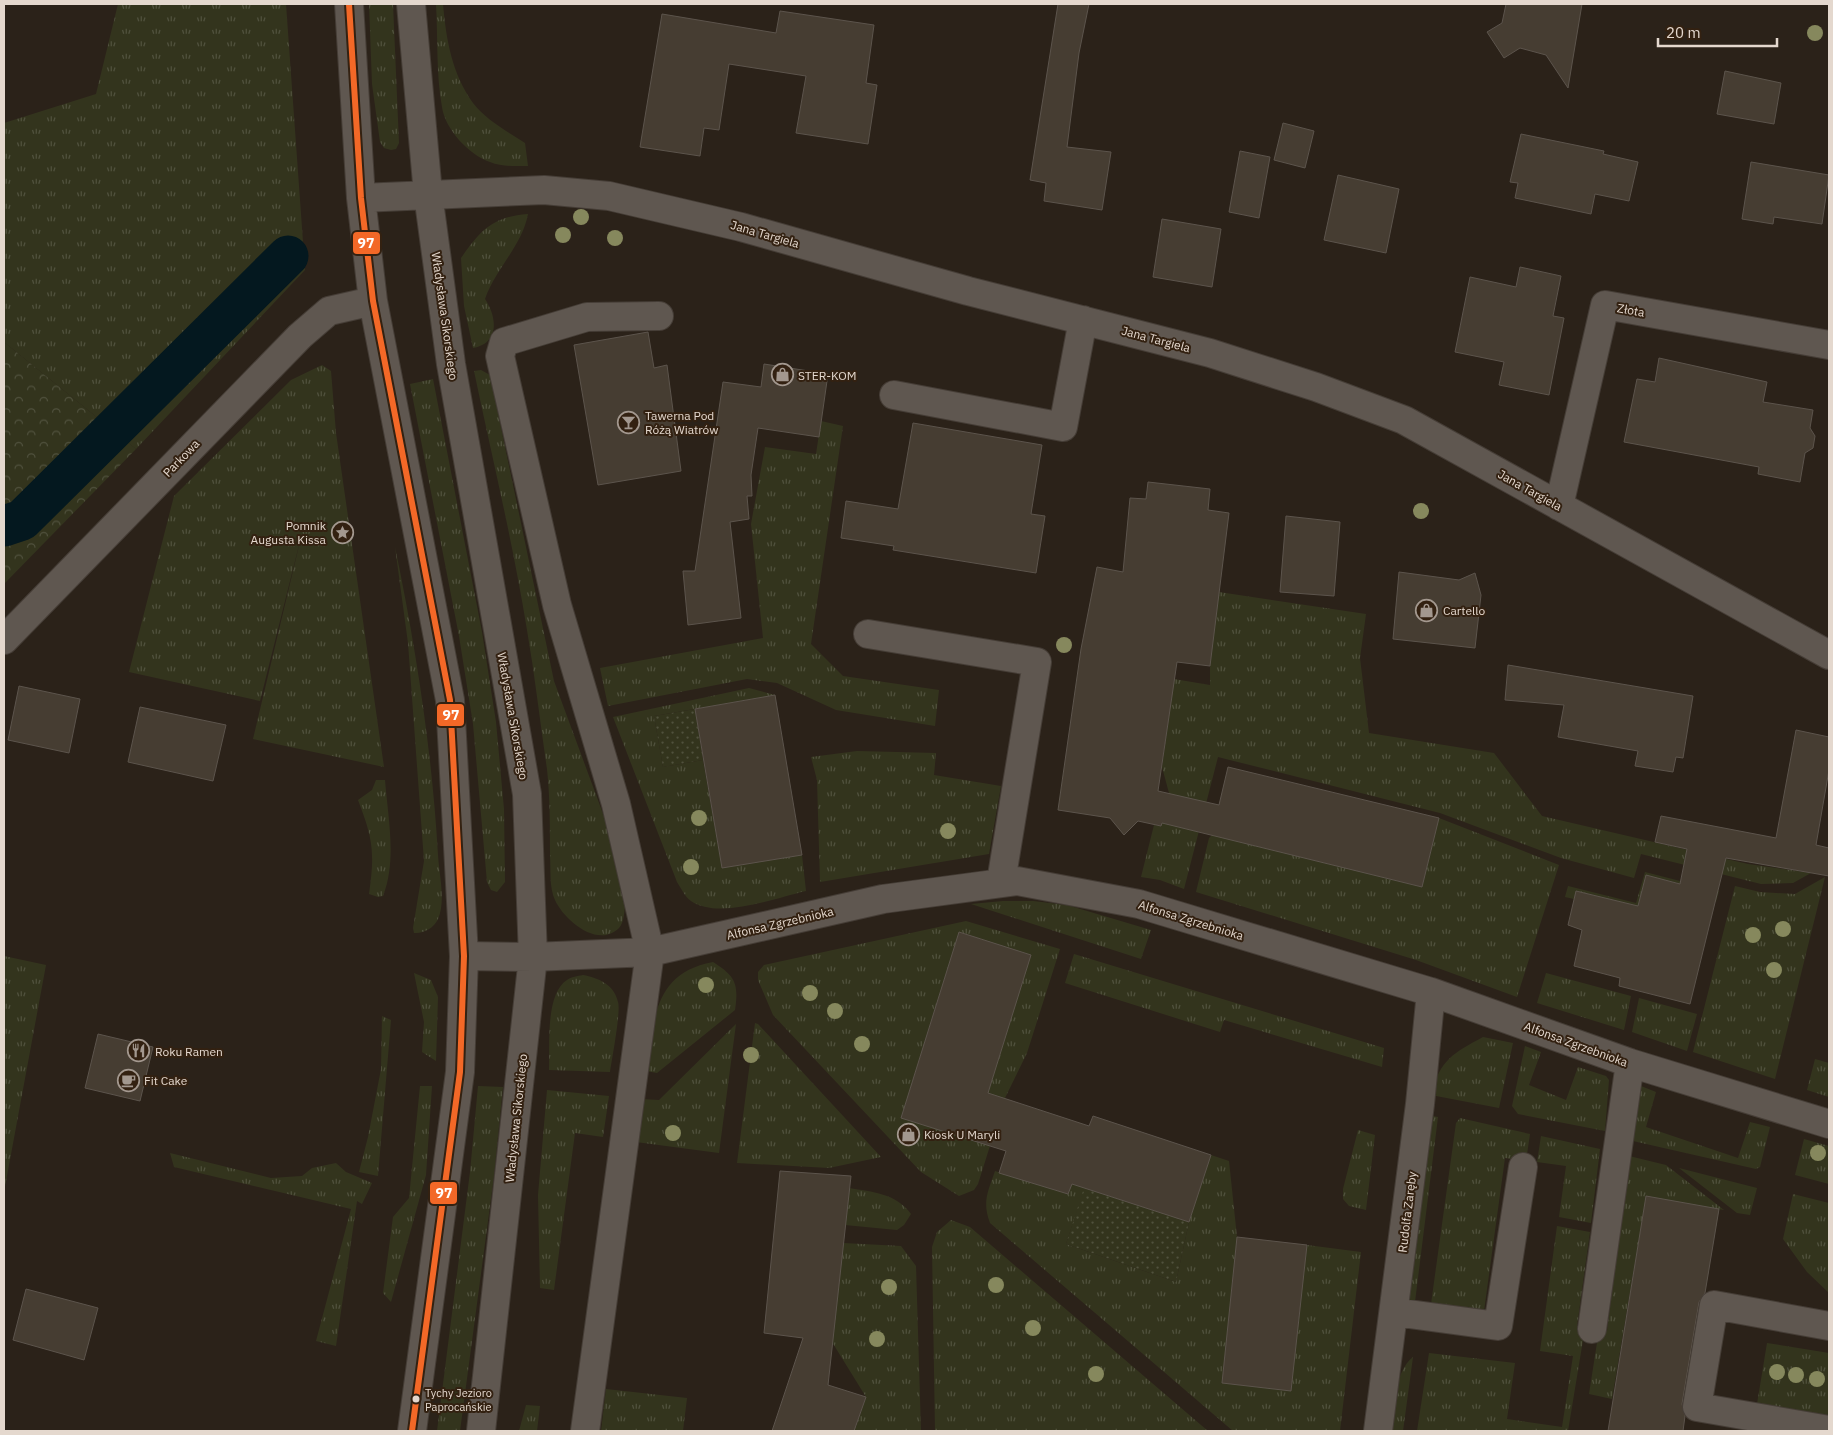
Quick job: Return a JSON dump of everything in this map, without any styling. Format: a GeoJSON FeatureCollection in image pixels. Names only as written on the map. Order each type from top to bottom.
{"type":"FeatureCollection","features":[{"type":"Feature","properties":{"kind":"street"},"geometry":{"type":"LineString","coordinates":[[349,4],[361,198],[373,302],[450,700],[464,956],[460,1072],[412,1431]]}},
{"type":"Feature","properties":{"kind":"street","name":"Władysława Sikorskiego"},"geometry":{"type":"LineString","coordinates":[[411,4],[428,194],[451,364],[527,794],[533,958],[481,1431]]}},
{"type":"Feature","properties":{"kind":"street","name":"Jana Targiela"},"geometry":{"type":"LineString","coordinates":[[361,198],[544,190],[609,196],[720,221],[968,291],[1210,353],[1316,387],[1404,420],[1829,655]]}},
{"type":"Feature","properties":{"kind":"street","name":"Parkowa"},"geometry":{"type":"LineString","coordinates":[[4,640],[300,336],[329,311],[373,302]]}},
{"type":"Feature","properties":{"kind":"street","name":"Złota"},"geometry":{"type":"LineString","coordinates":[[1559,506],[1605,305],[1829,345]]}},
{"type":"Feature","properties":{"kind":"street"},"geometry":{"type":"LineString","coordinates":[[585,1431],[650,952],[616,804],[557,605],[500,356],[504,342],[587,317],[659,316]]}},
{"type":"Feature","properties":{"kind":"street"},"geometry":{"type":"LineString","coordinates":[[894,395],[1063,427],[1083,320]]}},
{"type":"Feature","properties":{"kind":"street"},"geometry":{"type":"LineString","coordinates":[[868,634],[1037,662],[1002,882]]}},
{"type":"Feature","properties":{"kind":"street","name":"Alfonsa Zgrzebnioka"},"geometry":{"type":"LineString","coordinates":[[464,956],[533,958],[650,952],[882,899],[1017,881],[1139,904],[1431,992],[1630,1063],[1829,1124]]}},
{"type":"Feature","properties":{"kind":"street","name":"Rudolfa Zaręby"},"geometry":{"type":"LineString","coordinates":[[1378,1431],[1420,1104],[1431,992]]}},
{"type":"Feature","properties":{"kind":"street"},"geometry":{"type":"LineString","coordinates":[[1592,1328],[1630,1063]]}},
{"type":"Feature","properties":{"kind":"street"},"geometry":{"type":"LineString","coordinates":[[1394,1312],[1498,1326],[1523,1167]]}},
{"type":"Feature","properties":{"kind":"street"},"geometry":{"type":"LineString","coordinates":[[1829,1326],[1714,1305],[1696,1407],[1829,1430]]}},
{"type":"Feature","properties":{"kind":"green space"},"geometry":{"type":"Polygon","coordinates":[[[118,4],[286,4],[305,270],[136,449],[4,342],[4,123],[96,94],[118,4]]]}},
{"type":"Feature","properties":{"kind":"green space"},"geometry":{"type":"Polygon","coordinates":[[[369,4],[393,4],[399,143],[396,149],[391,150],[384,148],[380,142],[372,84],[369,4]]]}},
{"type":"Feature","properties":{"kind":"green space"},"geometry":{"type":"Polygon","coordinates":[[[436,4],[443,4],[451,56],[466,92],[484,115],[525,143],[528,166],[499,165],[482,159],[459,140],[448,124],[442,107],[439,82],[436,4]]]}},
{"type":"Feature","properties":{"kind":"green space"},"geometry":{"type":"Polygon","coordinates":[[[528,214],[525,226],[515,247],[485,299],[494,321],[492,335],[488,341],[473,348],[464,306],[461,258],[488,227],[505,218],[528,214]]]}},
{"type":"Feature","properties":{"kind":"green space"},"geometry":{"type":"Polygon","coordinates":[[[4,342],[136,449],[4,584],[4,342]]]}},
{"type":"Feature","properties":{"kind":"green space"},"geometry":{"type":"Polygon","coordinates":[[[322,365],[331,371],[336,433],[384,767],[253,739],[303,529],[260,701],[129,672],[174,496],[291,380],[322,365]]]}},
{"type":"Feature","properties":{"kind":"green space"},"geometry":{"type":"Polygon","coordinates":[[[481,370],[490,375],[554,681],[609,830],[625,906],[621,926],[611,934],[592,934],[582,929],[559,908],[552,890],[547,769],[533,665],[509,532],[474,371],[481,370]]]}},
{"type":"Feature","properties":{"kind":"green space"},"geometry":{"type":"Polygon","coordinates":[[[433,379],[482,632],[496,722],[504,809],[505,882],[497,892],[491,890],[487,882],[473,724],[459,636],[410,384],[433,379]]]}},
{"type":"Feature","properties":{"kind":"green space"},"geometry":{"type":"Polygon","coordinates":[[[821,421],[843,426],[811,644],[843,676],[939,690],[935,726],[836,710],[777,683],[747,679],[608,706],[600,668],[763,638],[751,524],[765,447],[816,454],[821,421]]]}},
{"type":"Feature","properties":{"kind":"green space"},"geometry":{"type":"Polygon","coordinates":[[[395,547],[410,623],[422,700],[432,777],[442,904],[438,919],[431,928],[417,933],[414,933],[413,928],[424,861],[408,643],[395,547]]]}},
{"type":"Feature","properties":{"kind":"green space"},"geometry":{"type":"Polygon","coordinates":[[[1219,592],[1366,614],[1360,658],[1369,733],[1494,753],[1542,816],[1748,864],[1811,873],[1793,883],[1761,884],[1641,854],[1634,878],[1561,858],[1440,813],[1218,757],[1184,889],[1160,880],[1141,877],[1154,825],[1161,826],[1169,793],[1162,767],[1174,679],[1210,685],[1210,666],[1219,592]]]}},
{"type":"Feature","properties":{"kind":"green space"},"geometry":{"type":"Polygon","coordinates":[[[749,688],[775,695],[654,716],[663,767],[703,760],[722,868],[802,855],[806,891],[747,906],[716,908],[703,906],[691,901],[677,882],[613,717],[749,688]]]}},
{"type":"Feature","properties":{"kind":"green space"},"geometry":{"type":"Polygon","coordinates":[[[695,709],[703,760],[663,767],[654,716],[695,709]]]}},
{"type":"Feature","properties":{"kind":"green space"},"geometry":{"type":"Polygon","coordinates":[[[857,751],[936,753],[934,775],[1001,786],[989,854],[820,882],[817,780],[811,757],[857,751]]]}},
{"type":"Feature","properties":{"kind":"green space"},"geometry":{"type":"Polygon","coordinates":[[[376,780],[385,780],[391,853],[390,868],[383,896],[378,897],[369,894],[372,867],[370,836],[358,800],[372,790],[376,780]]]}},
{"type":"Feature","properties":{"kind":"green space"},"geometry":{"type":"Polygon","coordinates":[[[1439,818],[1559,865],[1517,997],[1416,960],[1196,892],[1209,838],[1212,835],[1422,887],[1439,818]]]}},
{"type":"Feature","properties":{"kind":"green space"},"geometry":{"type":"Polygon","coordinates":[[[1645,872],[1719,891],[1716,902],[1680,892],[1682,884],[1646,876],[1635,917],[1625,903],[1576,891],[1574,899],[1565,897],[1568,886],[1636,903],[1645,872]]]}},
{"type":"Feature","properties":{"kind":"green space"},"geometry":{"type":"Polygon","coordinates":[[[1825,877],[1775,1079],[1693,1052],[1735,886],[1760,892],[1795,894],[1825,877]]]}},
{"type":"Feature","properties":{"kind":"green space"},"geometry":{"type":"Polygon","coordinates":[[[1033,901],[1067,905],[1151,930],[1141,959],[971,904],[1033,901]]]}},
{"type":"Feature","properties":{"kind":"green space"},"geometry":{"type":"Polygon","coordinates":[[[966,921],[1060,949],[1027,1053],[1005,1098],[978,1184],[974,1190],[959,1196],[921,1172],[773,1015],[758,980],[758,972],[764,965],[966,921]],[[959,932],[901,1118],[973,1140],[1030,955],[959,932]]]}},
{"type":"Feature","properties":{"kind":"green space"},"geometry":{"type":"Polygon","coordinates":[[[1074,954],[1384,1048],[1382,1067],[1224,1020],[1220,1032],[1065,983],[1074,954]]]}},
{"type":"Feature","properties":{"kind":"green space"},"geometry":{"type":"Polygon","coordinates":[[[4,956],[46,965],[4,1192],[4,956]]]}},
{"type":"Feature","properties":{"kind":"green space"},"geometry":{"type":"Polygon","coordinates":[[[713,962],[731,976],[734,981],[736,987],[735,1010],[657,1073],[646,1071],[655,1017],[660,1002],[668,988],[678,977],[693,968],[713,962]]]}},
{"type":"Feature","properties":{"kind":"green space"},"geometry":{"type":"Polygon","coordinates":[[[414,973],[431,980],[438,997],[436,1061],[422,1052],[424,1022],[414,973]]]}},
{"type":"Feature","properties":{"kind":"green space"},"geometry":{"type":"Polygon","coordinates":[[[1546,973],[1631,996],[1624,1030],[1537,1003],[1546,973]]]}},
{"type":"Feature","properties":{"kind":"green space"},"geometry":{"type":"Polygon","coordinates":[[[583,975],[600,980],[609,986],[618,1002],[617,1025],[610,1072],[549,1070],[550,1021],[555,997],[560,987],[567,980],[583,975]]]}},
{"type":"Feature","properties":{"kind":"green space"},"geometry":{"type":"Polygon","coordinates":[[[1639,998],[1697,1014],[1687,1051],[1632,1032],[1639,998]]]}},
{"type":"Feature","properties":{"kind":"green space"},"geometry":{"type":"Polygon","coordinates":[[[382,1016],[391,1020],[378,1176],[359,1172],[381,1069],[382,1016]]]}},
{"type":"Feature","properties":{"kind":"green space"},"geometry":{"type":"Polygon","coordinates":[[[755,1023],[758,1024],[881,1157],[829,1168],[737,1163],[755,1023]]]}},
{"type":"Feature","properties":{"kind":"green space"},"geometry":{"type":"Polygon","coordinates":[[[736,1024],[719,1153],[636,1142],[641,1099],[659,1100],[736,1024]]]}},
{"type":"Feature","properties":{"kind":"green space"},"geometry":{"type":"Polygon","coordinates":[[[1483,1037],[1513,1043],[1499,1108],[1431,1095],[1439,1073],[1450,1058],[1483,1037]]]}},
{"type":"Feature","properties":{"kind":"green space"},"geometry":{"type":"Polygon","coordinates":[[[1525,1046],[1541,1052],[1529,1085],[1566,1100],[1578,1067],[1606,1076],[1609,1080],[1605,1131],[1518,1114],[1512,1106],[1525,1046]]]}},
{"type":"Feature","properties":{"kind":"green space"},"geometry":{"type":"Polygon","coordinates":[[[1815,1059],[1829,1063],[1829,1097],[1807,1090],[1815,1059]]]}},
{"type":"Feature","properties":{"kind":"green space"},"geometry":{"type":"Polygon","coordinates":[[[420,1086],[432,1086],[426,1175],[391,1302],[383,1293],[393,1217],[409,1198],[420,1086]]]}},
{"type":"Feature","properties":{"kind":"green space"},"geometry":{"type":"Polygon","coordinates":[[[478,1086],[503,1087],[494,1176],[460,1431],[437,1431],[470,1172],[478,1086]]]}},
{"type":"Feature","properties":{"kind":"green space"},"geometry":{"type":"Polygon","coordinates":[[[1641,1086],[1656,1092],[1646,1127],[1738,1158],[1750,1122],[1770,1127],[1760,1167],[1756,1169],[1633,1141],[1630,1136],[1641,1086]]]}},
{"type":"Feature","properties":{"kind":"green space"},"geometry":{"type":"Polygon","coordinates":[[[547,1090],[609,1096],[603,1137],[575,1133],[554,1290],[540,1288],[538,1195],[547,1090]]]}},
{"type":"Feature","properties":{"kind":"green space"},"geometry":{"type":"Polygon","coordinates":[[[1428,1115],[1438,1117],[1415,1302],[1402,1300],[1428,1115]]]}},
{"type":"Feature","properties":{"kind":"green space"},"geometry":{"type":"Polygon","coordinates":[[[1460,1118],[1530,1134],[1526,1161],[1505,1158],[1484,1311],[1431,1304],[1456,1123],[1460,1118]]]}},
{"type":"Feature","properties":{"kind":"green space"},"geometry":{"type":"Polygon","coordinates":[[[1358,1130],[1375,1135],[1366,1210],[1349,1206],[1343,1199],[1343,1189],[1358,1130]]]}},
{"type":"Feature","properties":{"kind":"green space"},"geometry":{"type":"Polygon","coordinates":[[[1541,1136],[1600,1149],[1591,1223],[1559,1217],[1566,1166],[1537,1162],[1541,1136]]]}},
{"type":"Feature","properties":{"kind":"green space"},"geometry":{"type":"Polygon","coordinates":[[[1804,1139],[1829,1146],[1829,1184],[1795,1175],[1804,1139]]]}},
{"type":"Feature","properties":{"kind":"green space"},"geometry":{"type":"Polygon","coordinates":[[[170,1153],[271,1178],[302,1176],[312,1168],[336,1163],[346,1172],[372,1183],[362,1204],[357,1201],[336,1346],[316,1341],[351,1209],[174,1167],[170,1153]]]}},
{"type":"Feature","properties":{"kind":"green space"},"geometry":{"type":"Polygon","coordinates":[[[1211,1155],[1229,1161],[1237,1237],[1222,1382],[1291,1390],[1307,1245],[1361,1252],[1340,1431],[1233,1431],[990,1223],[986,1209],[988,1191],[995,1171],[1068,1194],[1077,1168],[1090,1172],[1066,1244],[1176,1282],[1189,1222],[1211,1155]]]}},
{"type":"Feature","properties":{"kind":"green space"},"geometry":{"type":"Polygon","coordinates":[[[1629,1156],[1666,1165],[1724,1210],[1646,1197],[1612,1399],[1589,1394],[1599,1330],[1607,1331],[1629,1156]]]}},
{"type":"Feature","properties":{"kind":"green space"},"geometry":{"type":"Polygon","coordinates":[[[1679,1168],[1757,1188],[1750,1215],[1737,1213],[1679,1168]]]}},
{"type":"Feature","properties":{"kind":"green space"},"geometry":{"type":"Polygon","coordinates":[[[849,1188],[875,1192],[891,1198],[905,1207],[911,1214],[904,1225],[897,1230],[845,1225],[849,1188]]]}},
{"type":"Feature","properties":{"kind":"green space"},"geometry":{"type":"Polygon","coordinates":[[[1084,1188],[1189,1222],[1176,1282],[1066,1244],[1084,1188]]]}},
{"type":"Feature","properties":{"kind":"green space"},"geometry":{"type":"Polygon","coordinates":[[[1793,1194],[1829,1203],[1829,1293],[1807,1272],[1783,1239],[1793,1194]]]}},
{"type":"Feature","properties":{"kind":"green space"},"geometry":{"type":"Polygon","coordinates":[[[951,1220],[970,1227],[1208,1431],[935,1431],[932,1247],[937,1232],[951,1220]]]}},
{"type":"Feature","properties":{"kind":"green space"},"geometry":{"type":"Polygon","coordinates":[[[1557,1226],[1590,1232],[1577,1326],[1585,1328],[1568,1431],[1417,1431],[1429,1353],[1515,1363],[1507,1419],[1562,1427],[1573,1356],[1540,1351],[1557,1226]]]}},
{"type":"Feature","properties":{"kind":"green space"},"geometry":{"type":"Polygon","coordinates":[[[843,1243],[901,1246],[916,1266],[921,1431],[846,1431],[848,1425],[856,1427],[866,1397],[832,1342],[843,1243]]]}},
{"type":"Feature","properties":{"kind":"green space"},"geometry":{"type":"Polygon","coordinates":[[[1767,1343],[1829,1353],[1829,1415],[1757,1404],[1767,1343]]]}},
{"type":"Feature","properties":{"kind":"green space"},"geometry":{"type":"Polygon","coordinates":[[[1413,1357],[1403,1431],[1389,1431],[1398,1381],[1413,1357]]]}},
{"type":"Feature","properties":{"kind":"green space"},"geometry":{"type":"Polygon","coordinates":[[[606,1389],[687,1398],[683,1431],[601,1431],[606,1389]]]}},
{"type":"Feature","properties":{"kind":"green space"},"geometry":{"type":"Polygon","coordinates":[[[526,1405],[540,1406],[537,1431],[519,1431],[526,1405]]]}},
{"type":"Feature","properties":{"kind":"building"},"geometry":{"type":"Polygon","coordinates":[[[1058,4],[1089,4],[1079,53],[1067,147],[1111,152],[1102,210],[1044,201],[1046,183],[1030,180],[1058,4]]]}},
{"type":"Feature","properties":{"kind":"building"},"geometry":{"type":"Polygon","coordinates":[[[1506,4],[1582,4],[1568,88],[1546,55],[1520,48],[1504,58],[1487,32],[1502,23],[1506,4]]]}},
{"type":"Feature","properties":{"kind":"building"},"geometry":{"type":"Polygon","coordinates":[[[780,11],[874,25],[866,83],[877,85],[868,144],[796,133],[806,76],[729,64],[719,130],[704,128],[700,156],[640,147],[662,14],[776,33],[780,11]]]}},
{"type":"Feature","properties":{"kind":"building"},"geometry":{"type":"Polygon","coordinates":[[[1725,71],[1781,83],[1774,124],[1717,114],[1725,71]]]}},
{"type":"Feature","properties":{"kind":"building"},"geometry":{"type":"Polygon","coordinates":[[[1283,123],[1314,131],[1305,168],[1274,160],[1283,123]]]}},
{"type":"Feature","properties":{"kind":"building"},"geometry":{"type":"Polygon","coordinates":[[[1521,134],[1604,151],[1603,154],[1638,162],[1629,201],[1595,194],[1591,214],[1515,198],[1518,183],[1510,182],[1521,134]]]}},
{"type":"Feature","properties":{"kind":"building"},"geometry":{"type":"Polygon","coordinates":[[[1240,151],[1270,157],[1259,218],[1229,212],[1240,151]]]}},
{"type":"Feature","properties":{"kind":"building"},"geometry":{"type":"Polygon","coordinates":[[[1751,162],[1829,175],[1822,224],[1774,217],[1773,224],[1742,219],[1751,162]]]}},
{"type":"Feature","properties":{"kind":"building"},"geometry":{"type":"Polygon","coordinates":[[[1338,175],[1399,189],[1386,253],[1324,240],[1338,175]]]}},
{"type":"Feature","properties":{"kind":"building"},"geometry":{"type":"Polygon","coordinates":[[[1162,219],[1221,229],[1212,287],[1153,277],[1162,219]]]}},
{"type":"Feature","properties":{"kind":"building"},"geometry":{"type":"Polygon","coordinates":[[[1520,267],[1561,276],[1553,316],[1564,318],[1549,395],[1499,385],[1504,362],[1455,352],[1470,277],[1516,287],[1520,267]]]}},
{"type":"Feature","properties":{"kind":"building"},"geometry":{"type":"Polygon","coordinates":[[[648,332],[654,368],[667,365],[681,471],[598,485],[574,345],[648,332]]]}},
{"type":"Feature","properties":{"kind":"building"},"geometry":{"type":"Polygon","coordinates":[[[1659,358],[1767,382],[1763,402],[1813,410],[1810,428],[1815,436],[1813,448],[1805,453],[1800,482],[1758,474],[1759,467],[1624,442],[1637,379],[1655,382],[1659,358]]]}},
{"type":"Feature","properties":{"kind":"building"},"geometry":{"type":"Polygon","coordinates":[[[764,364],[828,374],[819,437],[758,428],[751,475],[752,496],[747,496],[749,519],[730,522],[741,618],[688,625],[683,571],[695,571],[723,382],[761,387],[764,364]]]}},
{"type":"Feature","properties":{"kind":"building"},"geometry":{"type":"Polygon","coordinates":[[[913,423],[1042,445],[1031,514],[1045,516],[1036,573],[893,550],[894,546],[841,538],[846,501],[898,509],[913,423]]]}},
{"type":"Feature","properties":{"kind":"building"},"geometry":{"type":"Polygon","coordinates":[[[1148,482],[1210,489],[1208,510],[1229,513],[1210,666],[1177,662],[1158,791],[1219,805],[1228,767],[1439,818],[1422,887],[1162,823],[1161,826],[1138,821],[1124,835],[1110,818],[1058,810],[1081,649],[1097,567],[1123,572],[1130,498],[1146,499],[1148,482]]]}},
{"type":"Feature","properties":{"kind":"building"},"geometry":{"type":"Polygon","coordinates":[[[1286,516],[1340,522],[1334,596],[1280,592],[1286,516]]]}},
{"type":"Feature","properties":{"kind":"building"},"geometry":{"type":"Polygon","coordinates":[[[1399,572],[1459,580],[1475,573],[1481,595],[1475,648],[1393,639],[1399,572]]]}},
{"type":"Feature","properties":{"kind":"building"},"geometry":{"type":"Polygon","coordinates":[[[1508,665],[1693,696],[1683,758],[1676,757],[1673,772],[1635,766],[1638,751],[1558,737],[1564,705],[1505,700],[1508,665]]]}},
{"type":"Feature","properties":{"kind":"building"},"geometry":{"type":"Polygon","coordinates":[[[19,686],[80,699],[69,753],[8,740],[19,686]]]}},
{"type":"Feature","properties":{"kind":"building"},"geometry":{"type":"Polygon","coordinates":[[[775,695],[802,855],[722,868],[695,709],[775,695]]]}},
{"type":"Feature","properties":{"kind":"building"},"geometry":{"type":"Polygon","coordinates":[[[140,707],[226,725],[213,781],[128,762],[140,707]]]}},
{"type":"Feature","properties":{"kind":"building"},"geometry":{"type":"Polygon","coordinates":[[[1796,730],[1829,737],[1829,770],[1816,845],[1829,848],[1829,876],[1726,858],[1690,1004],[1619,986],[1620,978],[1574,966],[1582,930],[1568,925],[1576,891],[1638,906],[1646,875],[1680,884],[1687,849],[1655,842],[1661,816],[1776,838],[1796,730]]]}},
{"type":"Feature","properties":{"kind":"building"},"geometry":{"type":"Polygon","coordinates":[[[959,932],[1031,955],[988,1093],[1089,1126],[1093,1116],[1211,1155],[1189,1222],[1072,1184],[1068,1194],[999,1173],[1006,1151],[901,1118],[959,932]]]}},
{"type":"Feature","properties":{"kind":"building"},"geometry":{"type":"Polygon","coordinates":[[[98,1034],[153,1047],[140,1101],[85,1088],[98,1034]]]}},
{"type":"Feature","properties":{"kind":"building"},"geometry":{"type":"Polygon","coordinates":[[[780,1171],[851,1176],[828,1385],[866,1397],[854,1431],[772,1431],[803,1338],[764,1333],[780,1171]]]}},
{"type":"Feature","properties":{"kind":"building"},"geometry":{"type":"Polygon","coordinates":[[[1646,1196],[1719,1209],[1705,1293],[1699,1302],[1682,1404],[1685,1416],[1683,1431],[1608,1431],[1646,1196]]]}},
{"type":"Feature","properties":{"kind":"building"},"geometry":{"type":"Polygon","coordinates":[[[1237,1237],[1307,1245],[1291,1391],[1222,1383],[1237,1237]]]}},
{"type":"Feature","properties":{"kind":"building"},"geometry":{"type":"Polygon","coordinates":[[[26,1289],[98,1308],[84,1360],[13,1340],[26,1289]]]}},
{"type":"Feature","properties":{"kind":"waterway"},"geometry":{"type":"LineString","coordinates":[[4,526],[22,520],[288,256]]}},
{"type":"Feature","properties":{"kind":"transit line","name":"97"},"geometry":{"type":"LineString","coordinates":[[349,4],[361,198],[373,301],[450,700],[464,956],[460,1072],[412,1431]]}},
{"type":"Feature","properties":{"kind":"place","name":"STER-KOM"},"geometry":{"type":"Point","coordinates":[782,375]}},
{"type":"Feature","properties":{"kind":"place","name":"Tawerna Pod Różą Wiatrów"},"geometry":{"type":"Point","coordinates":[629,422]}},
{"type":"Feature","properties":{"kind":"place","name":"Pomnik Augusta Kissa"},"geometry":{"type":"Point","coordinates":[342,532]}},
{"type":"Feature","properties":{"kind":"place","name":"Cartello"},"geometry":{"type":"Point","coordinates":[1427,610]}},
{"type":"Feature","properties":{"kind":"place","name":"Roku Ramen"},"geometry":{"type":"Point","coordinates":[139,1051]}},
{"type":"Feature","properties":{"kind":"place","name":"Fit Cake"},"geometry":{"type":"Point","coordinates":[128,1080]}},
{"type":"Feature","properties":{"kind":"place","name":"Kiosk U Maryli"},"geometry":{"type":"Point","coordinates":[908,1134]}},
{"type":"Feature","properties":{"kind":"place","name":"Tychy Jezioro Paprocańskie"},"geometry":{"type":"Point","coordinates":[416,1399]}}]}
